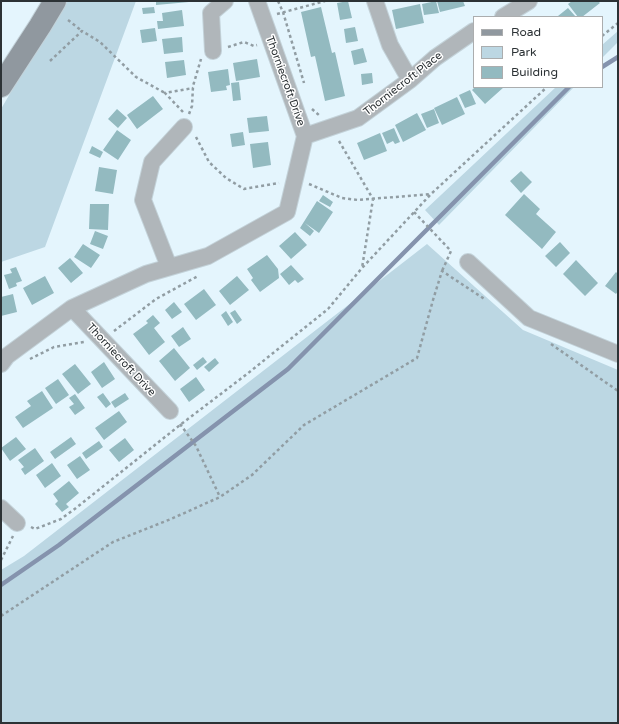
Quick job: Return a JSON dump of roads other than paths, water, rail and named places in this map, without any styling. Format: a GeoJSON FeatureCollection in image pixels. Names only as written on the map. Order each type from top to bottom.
{"type":"FeatureCollection","features":[{"type":"Feature","properties":{"kind":"street"},"geometry":{"type":"LineString","coordinates":[[1,86],[55,1]]}},
{"type":"Feature","properties":{"kind":"street"},"geometry":{"type":"LineString","coordinates":[[213,51],[211,13],[225,1]]}},
{"type":"Feature","properties":{"kind":"street","name":"Thorniecroft Drive"},"geometry":{"type":"LineString","coordinates":[[1,364],[7,356],[72,308],[146,274],[208,256],[287,212],[305,136],[257,1]]}},
{"type":"Feature","properties":{"kind":"street"},"geometry":{"type":"LineString","coordinates":[[375,1],[390,45],[410,80]]}},
{"type":"Feature","properties":{"kind":"street"},"geometry":{"type":"LineString","coordinates":[[505,16],[529,1]]}},
{"type":"Feature","properties":{"kind":"street","name":"Thorniecroft Place"},"geometry":{"type":"LineString","coordinates":[[305,136],[358,118],[410,80],[435,58],[473,32]]}},
{"type":"Feature","properties":{"kind":"street"},"geometry":{"type":"LineString","coordinates":[[169,267],[143,200],[152,162],[189,129]]}},
{"type":"Feature","properties":{"kind":"street"},"geometry":{"type":"LineString","coordinates":[[468,262],[529,318],[618,354]]}},
{"type":"Feature","properties":{"kind":"street","name":"Thorniecroft Drive"},"geometry":{"type":"LineString","coordinates":[[72,308],[170,412]]}},
{"type":"Feature","properties":{"kind":"street"},"geometry":{"type":"LineString","coordinates":[[1,508],[17,523]]}},
{"type":"Feature","properties":{"kind":"waterway"},"geometry":{"type":"LineString","coordinates":[[603,66],[618,57]]}},
{"type":"Feature","properties":{"kind":"waterway"},"geometry":{"type":"LineString","coordinates":[[1,585],[59,545],[288,369],[568,88]]}}]}
